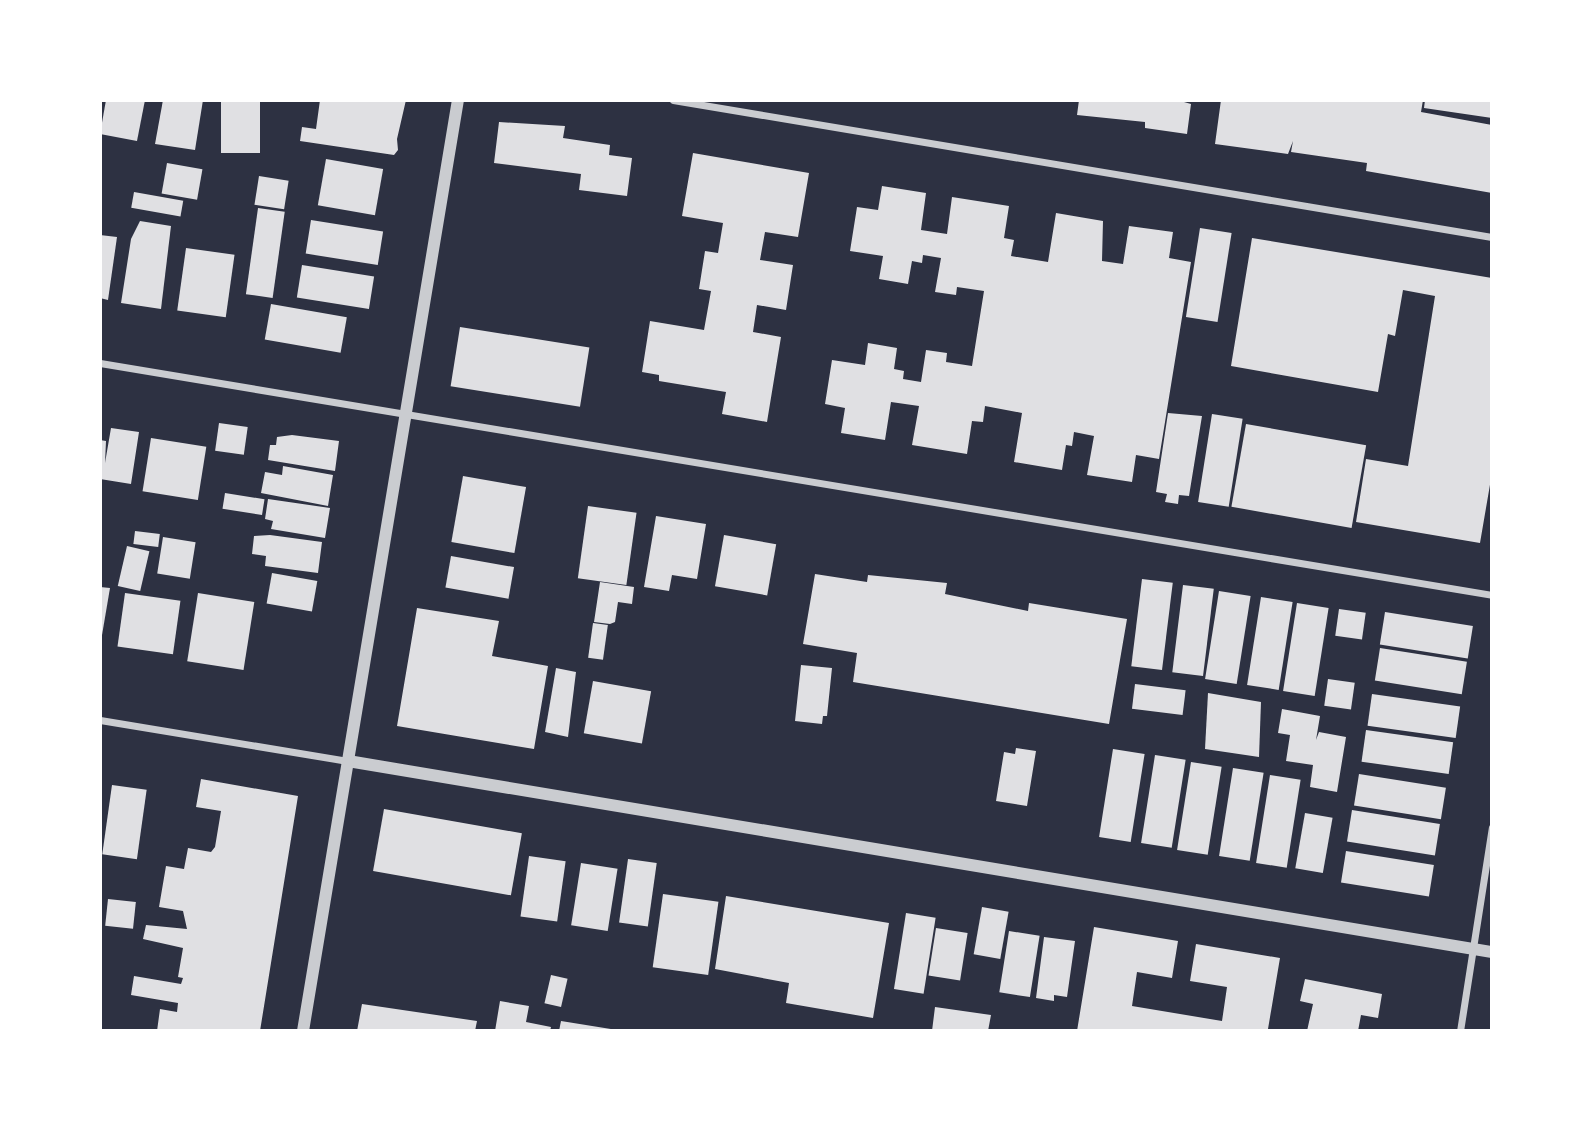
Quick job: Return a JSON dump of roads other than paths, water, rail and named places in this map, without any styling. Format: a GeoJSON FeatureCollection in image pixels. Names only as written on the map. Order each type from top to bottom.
{"type":"FeatureCollection","features":[{"type":"Feature","properties":{"kind":"street"},"geometry":{"type":"LineString","coordinates":[[303,1031],[458,100]]}},
{"type":"Feature","properties":{"kind":"street"},"geometry":{"type":"LineString","coordinates":[[673,100],[1492,237]]}},
{"type":"Feature","properties":{"kind":"street"},"geometry":{"type":"LineString","coordinates":[[100,363],[1492,595]]}},
{"type":"Feature","properties":{"kind":"street"},"geometry":{"type":"LineString","coordinates":[[100,720],[1492,952]]}},
{"type":"Feature","properties":{"kind":"street"},"geometry":{"type":"LineString","coordinates":[[1460,1031],[1492,827]]}}]}
